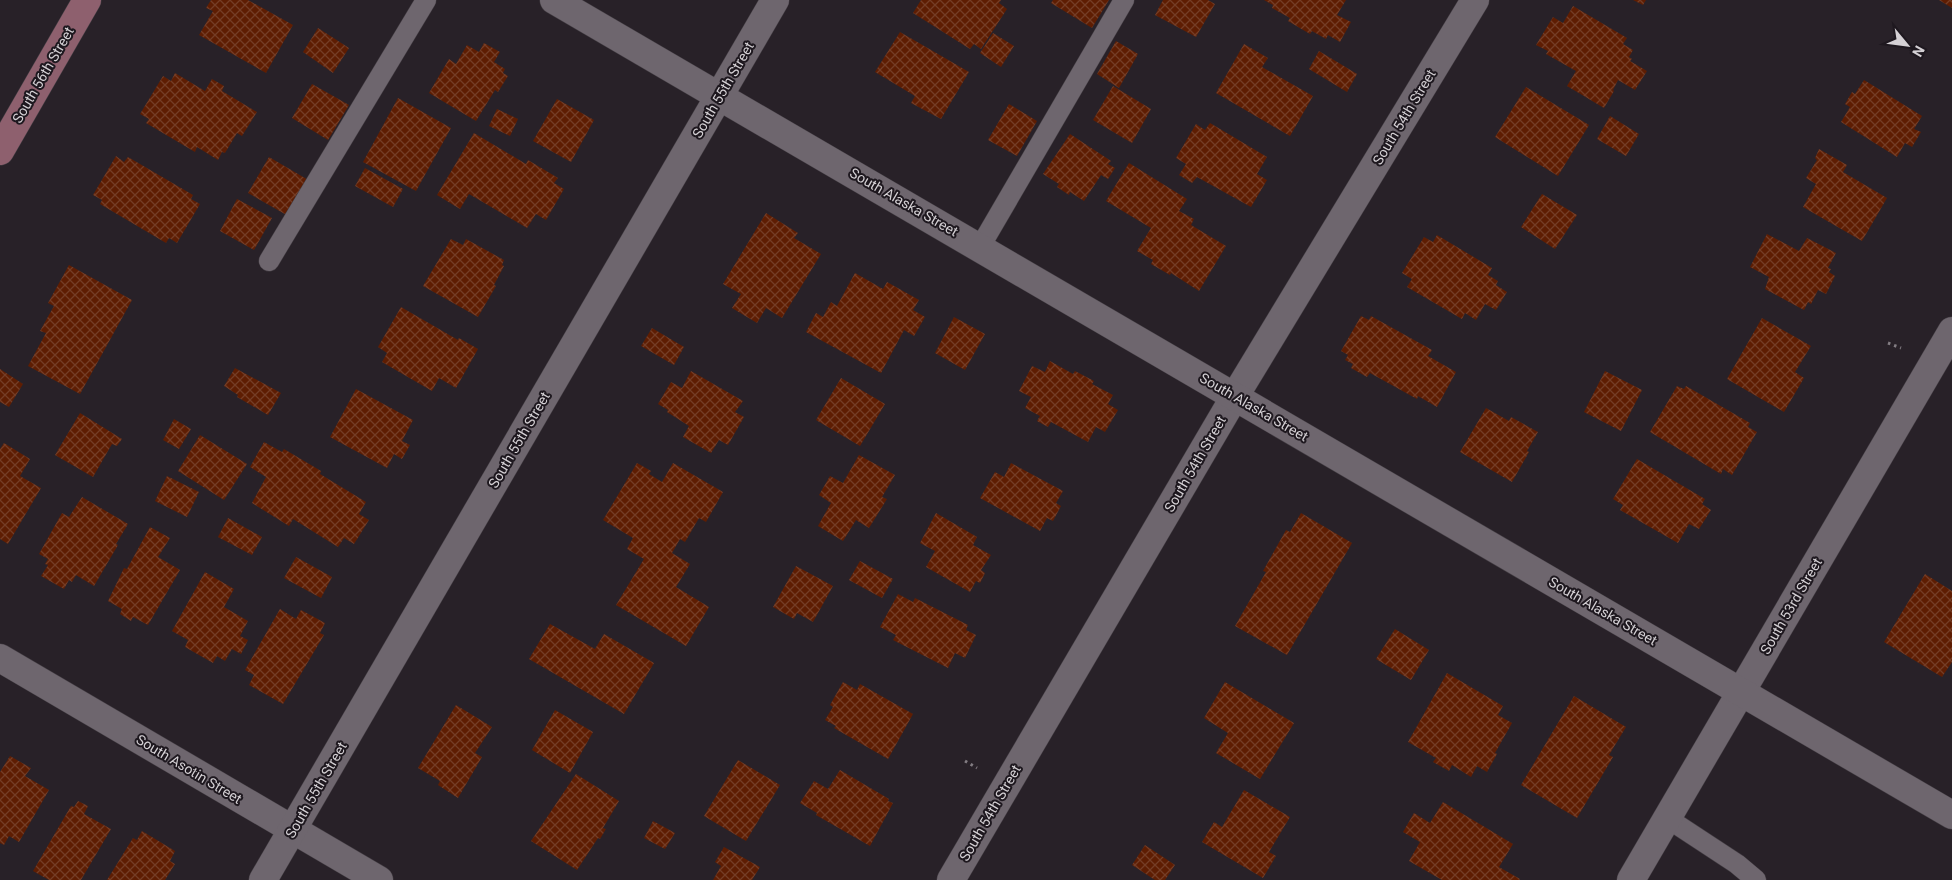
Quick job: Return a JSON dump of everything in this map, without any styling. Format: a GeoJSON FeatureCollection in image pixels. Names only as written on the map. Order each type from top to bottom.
{"type":"FeatureCollection","features":[{"type":"Feature","properties":{"kind":"main road","name":"South 56th Street"},"geometry":{"type":"LineString","coordinates":[[0,151],[87,0]]}},
{"type":"Feature","properties":{"kind":"street","name":"South Alaska Street"},"geometry":{"type":"LineString","coordinates":[[554,0],[720,95],[1952,815]]}},
{"type":"Feature","properties":{"kind":"street","name":"South 55th Street"},"geometry":{"type":"LineString","coordinates":[[263,880],[775,0]]}},
{"type":"Feature","properties":{"kind":"street","name":"South 54th Street"},"geometry":{"type":"LineString","coordinates":[[951,880],[1235,396],[1475,0]]}},
{"type":"Feature","properties":{"kind":"street","name":"South 53rd Street"},"geometry":{"type":"LineString","coordinates":[[1631,880],[1952,331]]}},
{"type":"Feature","properties":{"kind":"street","name":"South Asotin Street"},"geometry":{"type":"LineString","coordinates":[[0,658],[379,880]]}},
{"type":"Feature","properties":{"kind":"lane"},"geometry":{"type":"LineString","coordinates":[[269,261],[426,0]]}},
{"type":"Feature","properties":{"kind":"lane"},"geometry":{"type":"LineString","coordinates":[[980,247],[1124,0]]}},
{"type":"Feature","properties":{"kind":"lane"},"geometry":{"type":"LineString","coordinates":[[1667,818],[1737,864],[1756,880]]}},
{"type":"Feature","properties":{"kind":"building"},"geometry":{"type":"Polygon","coordinates":[[[211,0],[248,0],[293,25],[266,73],[199,35],[213,11],[206,8],[211,0]]]}},
{"type":"Feature","properties":{"kind":"building"},"geometry":{"type":"Polygon","coordinates":[[[921,0],[1001,0],[999,3],[1007,9],[981,49],[974,44],[970,49],[913,13],[921,0]]]}},
{"type":"Feature","properties":{"kind":"building"},"geometry":{"type":"Polygon","coordinates":[[[1053,0],[1109,0],[1092,28],[1051,3],[1053,0]]]}},
{"type":"Feature","properties":{"kind":"building"},"geometry":{"type":"Polygon","coordinates":[[[1163,0],[1208,0],[1215,4],[1196,37],[1155,15],[1163,0]]]}},
{"type":"Feature","properties":{"kind":"building"},"geometry":{"type":"Polygon","coordinates":[[[1264,0],[1346,0],[1337,15],[1351,22],[1340,42],[1328,35],[1326,39],[1312,31],[1310,34],[1288,21],[1290,18],[1272,8],[1273,5],[1264,0]]]}},
{"type":"Feature","properties":{"kind":"building"},"geometry":{"type":"Polygon","coordinates":[[[1633,0],[1646,0],[1643,5],[1633,0]]]}},
{"type":"Feature","properties":{"kind":"building"},"geometry":{"type":"Polygon","coordinates":[[[1939,0],[1952,0],[1952,8],[1939,0]]]}},
{"type":"Feature","properties":{"kind":"building"},"geometry":{"type":"Polygon","coordinates":[[[1573,6],[1627,38],[1623,44],[1633,50],[1629,57],[1632,59],[1630,61],[1647,71],[1635,90],[1618,80],[1604,108],[1567,86],[1576,71],[1546,54],[1548,51],[1536,45],[1553,17],[1563,23],[1573,6]]]}},
{"type":"Feature","properties":{"kind":"building"},"geometry":{"type":"Polygon","coordinates":[[[318,28],[349,48],[333,73],[303,52],[318,28]]]}},
{"type":"Feature","properties":{"kind":"building"},"geometry":{"type":"Polygon","coordinates":[[[900,32],[969,72],[941,119],[911,103],[915,96],[875,72],[900,32]]]}},
{"type":"Feature","properties":{"kind":"building"},"geometry":{"type":"Polygon","coordinates":[[[993,33],[1014,46],[1001,67],[980,53],[993,33]]]}},
{"type":"Feature","properties":{"kind":"building"},"geometry":{"type":"Polygon","coordinates":[[[1116,41],[1138,54],[1119,88],[1097,74],[1116,41]]]}},
{"type":"Feature","properties":{"kind":"building"},"geometry":{"type":"Polygon","coordinates":[[[484,43],[500,52],[494,62],[505,69],[503,73],[508,76],[498,92],[495,90],[476,121],[429,93],[449,59],[456,64],[467,45],[479,52],[484,43]]]}},
{"type":"Feature","properties":{"kind":"building"},"geometry":{"type":"Polygon","coordinates":[[[1244,44],[1268,58],[1262,67],[1313,96],[1290,136],[1216,93],[1244,44]]]}},
{"type":"Feature","properties":{"kind":"building"},"geometry":{"type":"Polygon","coordinates":[[[1319,51],[1357,74],[1347,92],[1309,69],[1319,51]]]}},
{"type":"Feature","properties":{"kind":"building"},"geometry":{"type":"Polygon","coordinates":[[[175,73],[205,91],[212,79],[224,86],[222,91],[257,112],[242,136],[237,133],[225,153],[222,152],[218,160],[197,147],[195,152],[146,123],[149,119],[140,114],[163,76],[171,81],[175,73]]]}},
{"type":"Feature","properties":{"kind":"building"},"geometry":{"type":"Polygon","coordinates":[[[1864,80],[1922,116],[1914,129],[1921,132],[1912,147],[1905,143],[1897,157],[1841,122],[1850,107],[1845,104],[1852,92],[1855,94],[1864,80]]]}},
{"type":"Feature","properties":{"kind":"building"},"geometry":{"type":"Polygon","coordinates":[[[312,84],[349,105],[328,140],[292,118],[312,84]]]}},
{"type":"Feature","properties":{"kind":"building"},"geometry":{"type":"Polygon","coordinates":[[[1113,86],[1151,109],[1132,143],[1093,120],[1113,86]]]}},
{"type":"Feature","properties":{"kind":"building"},"geometry":{"type":"Polygon","coordinates":[[[1526,87],[1589,125],[1558,176],[1495,137],[1526,87]]]}},
{"type":"Feature","properties":{"kind":"building"},"geometry":{"type":"Polygon","coordinates":[[[398,98],[451,128],[416,191],[363,162],[398,98]]]}},
{"type":"Feature","properties":{"kind":"building"},"geometry":{"type":"Polygon","coordinates":[[[557,99],[594,120],[571,162],[533,141],[557,99]]]}},
{"type":"Feature","properties":{"kind":"building"},"geometry":{"type":"Polygon","coordinates":[[[1009,104],[1037,121],[1017,156],[988,140],[1009,104]]]}},
{"type":"Feature","properties":{"kind":"building"},"geometry":{"type":"Polygon","coordinates":[[[497,109],[518,119],[510,136],[489,126],[497,109]]]}},
{"type":"Feature","properties":{"kind":"building"},"geometry":{"type":"Polygon","coordinates":[[[1610,116],[1639,134],[1626,156],[1597,139],[1610,116]]]}},
{"type":"Feature","properties":{"kind":"building"},"geometry":{"type":"Polygon","coordinates":[[[1210,123],[1267,157],[1257,174],[1267,180],[1251,207],[1197,177],[1192,183],[1179,175],[1186,164],[1176,158],[1196,124],[1205,130],[1210,123]]]}},
{"type":"Feature","properties":{"kind":"building"},"geometry":{"type":"Polygon","coordinates":[[[474,133],[526,164],[528,160],[558,178],[554,183],[564,189],[546,220],[536,214],[527,228],[469,194],[460,209],[437,195],[474,133]]]}},
{"type":"Feature","properties":{"kind":"building"},"geometry":{"type":"Polygon","coordinates":[[[1070,134],[1111,161],[1108,164],[1115,168],[1108,179],[1101,175],[1084,201],[1070,192],[1069,195],[1057,187],[1059,184],[1043,174],[1070,134]]]}},
{"type":"Feature","properties":{"kind":"building"},"geometry":{"type":"Polygon","coordinates":[[[1819,149],[1847,165],[1843,172],[1887,198],[1862,241],[1803,207],[1816,184],[1806,178],[1817,160],[1815,158],[1819,149]]]}},
{"type":"Feature","properties":{"kind":"building"},"geometry":{"type":"Polygon","coordinates":[[[116,156],[124,162],[128,157],[193,195],[191,199],[200,204],[177,243],[169,238],[166,243],[100,204],[102,200],[93,195],[116,156]]]}},
{"type":"Feature","properties":{"kind":"building"},"geometry":{"type":"Polygon","coordinates":[[[269,157],[310,181],[290,217],[248,193],[269,157]]]}},
{"type":"Feature","properties":{"kind":"building"},"geometry":{"type":"Polygon","coordinates":[[[1129,163],[1187,199],[1179,211],[1194,219],[1191,225],[1226,246],[1199,291],[1171,273],[1170,275],[1151,264],[1153,260],[1137,251],[1151,228],[1106,201],[1129,163]]]}},
{"type":"Feature","properties":{"kind":"building"},"geometry":{"type":"Polygon","coordinates":[[[365,168],[403,189],[393,207],[355,186],[365,168]]]}},
{"type":"Feature","properties":{"kind":"building"},"geometry":{"type":"Polygon","coordinates":[[[1542,194],[1577,215],[1555,249],[1521,227],[1542,194]]]}},
{"type":"Feature","properties":{"kind":"building"},"geometry":{"type":"Polygon","coordinates":[[[237,199],[272,218],[254,250],[220,231],[237,199]]]}},
{"type":"Feature","properties":{"kind":"building"},"geometry":{"type":"Polygon","coordinates":[[[766,213],[798,233],[794,238],[821,254],[782,318],[766,308],[757,323],[732,308],[741,294],[723,284],[766,213]]]}},
{"type":"Feature","properties":{"kind":"building"},"geometry":{"type":"Polygon","coordinates":[[[1767,234],[1799,251],[1807,238],[1836,253],[1828,268],[1831,269],[1829,272],[1835,276],[1826,294],[1818,290],[1811,304],[1808,302],[1804,310],[1765,289],[1769,277],[1750,267],[1767,234]]]}},
{"type":"Feature","properties":{"kind":"building"},"geometry":{"type":"Polygon","coordinates":[[[1437,235],[1492,268],[1488,275],[1498,281],[1496,285],[1507,292],[1496,310],[1485,304],[1476,320],[1465,313],[1462,319],[1407,287],[1412,279],[1402,273],[1424,237],[1433,242],[1437,235]]]}},
{"type":"Feature","properties":{"kind":"building"},"geometry":{"type":"Polygon","coordinates":[[[451,239],[463,245],[466,239],[504,260],[502,265],[504,266],[494,285],[496,286],[478,317],[423,286],[451,239]]]}},
{"type":"Feature","properties":{"kind":"building"},"geometry":{"type":"Polygon","coordinates":[[[69,265],[132,300],[80,394],[28,366],[46,333],[40,331],[54,306],[48,303],[69,265]]]}},
{"type":"Feature","properties":{"kind":"building"},"geometry":{"type":"Polygon","coordinates":[[[855,273],[883,289],[887,282],[919,300],[913,310],[925,317],[914,336],[904,330],[881,373],[806,332],[816,313],[823,317],[831,302],[837,306],[855,273]]]}},
{"type":"Feature","properties":{"kind":"building"},"geometry":{"type":"Polygon","coordinates":[[[401,307],[458,340],[459,338],[478,349],[456,388],[439,378],[432,391],[382,362],[387,353],[378,347],[401,307]]]}},
{"type":"Feature","properties":{"kind":"building"},"geometry":{"type":"Polygon","coordinates":[[[1361,316],[1369,320],[1371,316],[1432,350],[1428,356],[1456,372],[1437,407],[1418,396],[1417,399],[1370,373],[1367,377],[1351,368],[1353,364],[1345,360],[1348,355],[1341,351],[1361,316]]]}},
{"type":"Feature","properties":{"kind":"building"},"geometry":{"type":"Polygon","coordinates":[[[954,317],[985,334],[965,370],[935,353],[954,317]]]}},
{"type":"Feature","properties":{"kind":"building"},"geometry":{"type":"Polygon","coordinates":[[[1762,318],[1811,346],[1795,372],[1804,378],[1784,412],[1727,379],[1762,318]]]}},
{"type":"Feature","properties":{"kind":"building"},"geometry":{"type":"Polygon","coordinates":[[[652,328],[684,347],[674,365],[641,346],[652,328]]]}},
{"type":"Feature","properties":{"kind":"building"},"geometry":{"type":"Polygon","coordinates":[[[1050,361],[1073,374],[1075,371],[1094,381],[1092,384],[1113,395],[1108,404],[1118,410],[1105,432],[1096,427],[1088,442],[1051,422],[1048,427],[1037,421],[1040,416],[1025,408],[1031,397],[1019,391],[1032,366],[1045,372],[1050,361]]]}},
{"type":"Feature","properties":{"kind":"building"},"geometry":{"type":"Polygon","coordinates":[[[235,368],[281,393],[268,415],[237,397],[238,395],[224,386],[235,368]]]}},
{"type":"Feature","properties":{"kind":"building"},"geometry":{"type":"Polygon","coordinates":[[[0,369],[23,384],[9,407],[0,402],[0,369]]]}},
{"type":"Feature","properties":{"kind":"building"},"geometry":{"type":"Polygon","coordinates":[[[691,371],[743,401],[735,412],[744,417],[728,445],[719,440],[711,453],[683,437],[689,426],[658,404],[671,382],[682,388],[691,371]]]}},
{"type":"Feature","properties":{"kind":"building"},"geometry":{"type":"Polygon","coordinates":[[[1605,371],[1642,390],[1621,431],[1584,412],[1605,371]]]}},
{"type":"Feature","properties":{"kind":"building"},"geometry":{"type":"Polygon","coordinates":[[[841,378],[885,404],[860,446],[816,420],[841,378]]]}},
{"type":"Feature","properties":{"kind":"building"},"geometry":{"type":"Polygon","coordinates":[[[1677,386],[1684,389],[1686,386],[1750,423],[1748,427],[1757,432],[1732,475],[1723,469],[1721,474],[1650,432],[1677,386]]]}},
{"type":"Feature","properties":{"kind":"building"},"geometry":{"type":"Polygon","coordinates":[[[356,389],[413,420],[402,441],[410,445],[402,459],[394,454],[387,468],[330,437],[356,389]]]}},
{"type":"Feature","properties":{"kind":"building"},"geometry":{"type":"Polygon","coordinates":[[[1486,408],[1509,421],[1511,417],[1538,432],[1512,482],[1460,452],[1486,408]]]}},
{"type":"Feature","properties":{"kind":"building"},"geometry":{"type":"Polygon","coordinates":[[[80,413],[122,439],[117,446],[112,444],[93,477],[55,455],[80,413]]]}},
{"type":"Feature","properties":{"kind":"building"},"geometry":{"type":"Polygon","coordinates":[[[174,419],[191,429],[179,449],[163,440],[174,419]]]}},
{"type":"Feature","properties":{"kind":"building"},"geometry":{"type":"Polygon","coordinates":[[[200,435],[247,464],[224,500],[178,471],[200,435]]]}},
{"type":"Feature","properties":{"kind":"building"},"geometry":{"type":"Polygon","coordinates":[[[264,442],[282,452],[284,449],[321,471],[320,474],[366,502],[359,514],[369,520],[354,544],[344,538],[338,547],[293,519],[289,526],[252,503],[266,477],[250,467],[264,442]]]}},
{"type":"Feature","properties":{"kind":"building"},"geometry":{"type":"Polygon","coordinates":[[[4,443],[30,459],[20,476],[41,488],[8,544],[0,539],[0,449],[4,443]]]}},
{"type":"Feature","properties":{"kind":"building"},"geometry":{"type":"Polygon","coordinates":[[[859,455],[895,475],[882,497],[887,499],[869,528],[856,520],[843,541],[818,526],[831,503],[819,495],[830,476],[843,483],[859,455]]]}},
{"type":"Feature","properties":{"kind":"building"},"geometry":{"type":"Polygon","coordinates":[[[1637,459],[1705,499],[1702,504],[1711,510],[1699,529],[1689,524],[1678,543],[1620,510],[1623,505],[1613,499],[1637,459]]]}},
{"type":"Feature","properties":{"kind":"building"},"geometry":{"type":"Polygon","coordinates":[[[637,463],[651,471],[649,474],[662,482],[673,463],[723,492],[706,522],[699,518],[685,542],[680,539],[672,553],[690,564],[676,587],[709,607],[686,646],[616,605],[644,559],[627,549],[633,538],[603,520],[637,463]]]}},
{"type":"Feature","properties":{"kind":"building"},"geometry":{"type":"Polygon","coordinates":[[[1011,463],[1063,491],[1056,503],[1061,506],[1053,521],[1047,518],[1040,531],[980,498],[995,472],[1004,477],[1011,463]]]}},
{"type":"Feature","properties":{"kind":"building"},"geometry":{"type":"Polygon","coordinates":[[[167,476],[199,492],[187,517],[155,501],[167,476]]]}},
{"type":"Feature","properties":{"kind":"building"},"geometry":{"type":"Polygon","coordinates":[[[82,497],[128,524],[94,586],[76,575],[72,582],[69,580],[64,589],[41,576],[48,565],[45,564],[48,559],[39,554],[62,513],[69,517],[82,497]]]}},
{"type":"Feature","properties":{"kind":"building"},"geometry":{"type":"Polygon","coordinates":[[[936,513],[977,537],[973,545],[991,555],[981,570],[985,573],[980,583],[976,581],[970,592],[926,567],[935,551],[920,543],[936,513]]]}},
{"type":"Feature","properties":{"kind":"building"},"geometry":{"type":"Polygon","coordinates":[[[1301,513],[1352,543],[1287,655],[1235,626],[1266,572],[1263,571],[1286,530],[1290,532],[1301,513]]]}},
{"type":"Feature","properties":{"kind":"building"},"geometry":{"type":"Polygon","coordinates":[[[228,518],[262,537],[252,555],[218,537],[228,518]]]}},
{"type":"Feature","properties":{"kind":"building"},"geometry":{"type":"Polygon","coordinates":[[[150,527],[170,538],[158,557],[180,570],[148,625],[133,617],[131,621],[120,614],[122,609],[108,601],[124,568],[127,569],[150,527]]]}},
{"type":"Feature","properties":{"kind":"building"},"geometry":{"type":"Polygon","coordinates":[[[296,557],[332,577],[321,598],[284,578],[296,557]]]}},
{"type":"Feature","properties":{"kind":"building"},"geometry":{"type":"Polygon","coordinates":[[[860,561],[893,579],[882,598],[849,580],[860,561]]]}},
{"type":"Feature","properties":{"kind":"building"},"geometry":{"type":"Polygon","coordinates":[[[796,566],[833,586],[813,622],[797,613],[794,619],[773,607],[796,566]]]}},
{"type":"Feature","properties":{"kind":"building"},"geometry":{"type":"Polygon","coordinates":[[[205,572],[234,589],[224,607],[248,621],[240,636],[248,640],[241,654],[232,649],[225,661],[217,656],[213,663],[185,647],[188,640],[172,631],[205,572]]]}},
{"type":"Feature","properties":{"kind":"building"},"geometry":{"type":"Polygon","coordinates":[[[1925,574],[1952,591],[1952,662],[1942,677],[1884,642],[1925,574]]]}},
{"type":"Feature","properties":{"kind":"building"},"geometry":{"type":"Polygon","coordinates":[[[898,594],[913,602],[915,598],[968,625],[966,630],[976,635],[965,658],[955,653],[948,668],[893,640],[896,635],[880,627],[898,594]]]}},
{"type":"Feature","properties":{"kind":"building"},"geometry":{"type":"Polygon","coordinates":[[[280,609],[296,619],[301,610],[325,623],[320,633],[324,635],[283,704],[249,685],[254,675],[245,670],[280,609]]]}},
{"type":"Feature","properties":{"kind":"building"},"geometry":{"type":"Polygon","coordinates":[[[550,624],[595,649],[604,634],[654,663],[624,714],[529,659],[550,624]]]}},
{"type":"Feature","properties":{"kind":"building"},"geometry":{"type":"Polygon","coordinates":[[[1395,629],[1429,650],[1411,680],[1376,659],[1395,629]]]}},
{"type":"Feature","properties":{"kind":"building"},"geometry":{"type":"Polygon","coordinates":[[[1447,673],[1503,706],[1498,715],[1512,723],[1495,753],[1497,754],[1487,772],[1477,766],[1471,777],[1452,765],[1449,771],[1433,762],[1436,758],[1408,742],[1447,673]]]}},
{"type":"Feature","properties":{"kind":"building"},"geometry":{"type":"Polygon","coordinates":[[[843,682],[857,690],[860,684],[913,714],[888,759],[834,728],[836,726],[825,720],[833,707],[830,705],[843,682]]]}},
{"type":"Feature","properties":{"kind":"building"},"geometry":{"type":"Polygon","coordinates":[[[1225,682],[1294,723],[1260,779],[1216,753],[1228,733],[1204,718],[1225,682]]]}},
{"type":"Feature","properties":{"kind":"building"},"geometry":{"type":"Polygon","coordinates":[[[1574,696],[1626,727],[1609,755],[1613,757],[1577,818],[1521,785],[1574,696]]]}},
{"type":"Feature","properties":{"kind":"building"},"geometry":{"type":"Polygon","coordinates":[[[456,705],[492,727],[475,753],[482,757],[458,798],[438,785],[440,781],[418,768],[456,705]]]}},
{"type":"Feature","properties":{"kind":"building"},"geometry":{"type":"Polygon","coordinates":[[[555,710],[593,732],[570,773],[532,750],[555,710]]]}},
{"type":"Feature","properties":{"kind":"building"},"geometry":{"type":"Polygon","coordinates":[[[10,756],[31,768],[25,776],[49,790],[19,842],[9,836],[4,845],[0,843],[0,772],[10,756]]]}},
{"type":"Feature","properties":{"kind":"building"},"geometry":{"type":"Polygon","coordinates":[[[738,760],[780,785],[746,841],[704,816],[738,760]]]}},
{"type":"Feature","properties":{"kind":"building"},"geometry":{"type":"Polygon","coordinates":[[[840,770],[893,803],[870,846],[816,815],[817,813],[800,803],[814,781],[828,789],[840,770]]]}},
{"type":"Feature","properties":{"kind":"building"},"geometry":{"type":"Polygon","coordinates":[[[576,774],[619,801],[603,828],[606,829],[600,839],[598,838],[577,870],[531,841],[576,774]]]}},
{"type":"Feature","properties":{"kind":"building"},"geometry":{"type":"Polygon","coordinates":[[[1244,790],[1290,817],[1269,852],[1276,856],[1263,878],[1202,842],[1214,822],[1222,827],[1244,790]]]}},
{"type":"Feature","properties":{"kind":"building"},"geometry":{"type":"Polygon","coordinates":[[[78,801],[88,806],[84,814],[111,829],[81,880],[49,880],[33,871],[71,806],[74,807],[78,801]]]}},
{"type":"Feature","properties":{"kind":"building"},"geometry":{"type":"Polygon","coordinates":[[[1443,802],[1513,844],[1499,867],[1519,880],[1442,880],[1409,861],[1420,842],[1403,832],[1414,813],[1430,823],[1443,802]]]}},
{"type":"Feature","properties":{"kind":"building"},"geometry":{"type":"Polygon","coordinates":[[[653,821],[675,833],[665,849],[644,838],[653,821]]]}},
{"type":"Feature","properties":{"kind":"building"},"geometry":{"type":"Polygon","coordinates":[[[142,831],[175,851],[170,861],[175,864],[165,880],[107,880],[133,838],[137,840],[142,831]]]}},
{"type":"Feature","properties":{"kind":"building"},"geometry":{"type":"Polygon","coordinates":[[[1145,845],[1175,865],[1165,880],[1155,880],[1132,865],[1145,845]]]}},
{"type":"Feature","properties":{"kind":"building"},"geometry":{"type":"Polygon","coordinates":[[[724,847],[760,867],[752,880],[713,880],[721,866],[715,862],[724,847]]]}}]}
